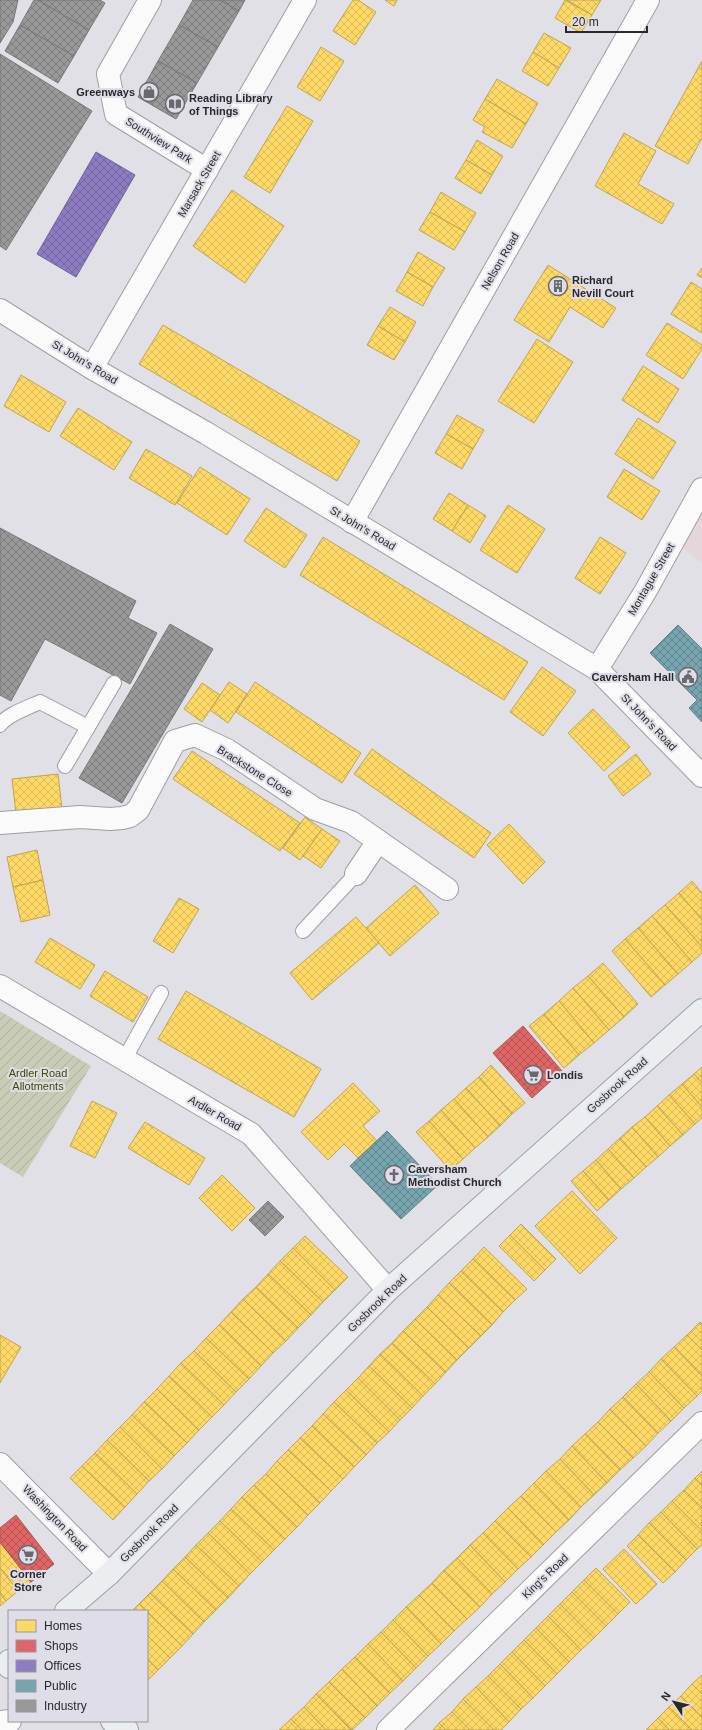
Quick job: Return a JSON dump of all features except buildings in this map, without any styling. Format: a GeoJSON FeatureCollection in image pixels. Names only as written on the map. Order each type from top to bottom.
{"type":"FeatureCollection","features":[{"type":"Feature","properties":{"kind":"main road","name":"Gosbrook Road"},"geometry":{"type":"LineString","coordinates":[[67,1610],[109,1574],[388,1290],[702,1010]]}},
{"type":"Feature","properties":{"kind":"main road"},"geometry":{"type":"LineString","coordinates":[[114,1722],[127,1730]]}},
{"type":"Feature","properties":{"kind":"street","name":"Southview Park"},"geometry":{"type":"LineString","coordinates":[[150,0],[108,74],[116,114],[207,170]]}},
{"type":"Feature","properties":{"kind":"street","name":"Marsack Street"},"geometry":{"type":"LineString","coordinates":[[92,368],[305,0]]}},
{"type":"Feature","properties":{"kind":"street","name":"Nelson Road"},"geometry":{"type":"LineString","coordinates":[[352,522],[648,0]]}},
{"type":"Feature","properties":{"kind":"street","name":"St John's Road"},"geometry":{"type":"LineString","coordinates":[[0,310],[92,368],[206,433],[597,669],[702,776]]}},
{"type":"Feature","properties":{"kind":"street","name":"Montague Street"},"geometry":{"type":"LineString","coordinates":[[597,669],[645,592],[702,488]]}},
{"type":"Feature","properties":{"kind":"street","name":"Brackstone Close"},"geometry":{"type":"LineString","coordinates":[[0,823],[80,816],[110,819],[130,816],[138,810],[175,741],[195,735],[227,750],[316,809],[351,822],[447,889]]}},
{"type":"Feature","properties":{"kind":"street"},"geometry":{"type":"LineString","coordinates":[[356,874],[378,842]]}},
{"type":"Feature","properties":{"kind":"street","name":"Ardler Road"},"geometry":{"type":"LineString","coordinates":[[0,986],[251,1134],[388,1290]]}},
{"type":"Feature","properties":{"kind":"street","name":"King's Road"},"geometry":{"type":"LineString","coordinates":[[388,1730],[702,1423]]}},
{"type":"Feature","properties":{"kind":"street","name":"Washington Road"},"geometry":{"type":"LineString","coordinates":[[0,1464],[109,1574]]}},
{"type":"Feature","properties":{"kind":"lane"},"geometry":{"type":"LineString","coordinates":[[64,766],[114,683]]}},
{"type":"Feature","properties":{"kind":"lane"},"geometry":{"type":"LineString","coordinates":[[0,725],[2,722],[18,712],[40,702],[88,727]]}},
{"type":"Feature","properties":{"kind":"lane"},"geometry":{"type":"LineString","coordinates":[[303,930],[356,874]]}},
{"type":"Feature","properties":{"kind":"lane"},"geometry":{"type":"LineString","coordinates":[[124,1060],[161,993]]}},
{"type":"Feature","properties":{"kind":"shaded area"},"geometry":{"type":"Polygon","coordinates":[[[702,511],[702,563],[681,547],[702,511]]]}},
{"type":"Feature","properties":{"kind":"green space","name":"Ardler Road Allotments"},"geometry":{"type":"Polygon","coordinates":[[[0,1011],[91,1066],[23,1177],[0,1163],[0,1011]]]}},
{"type":"Feature","properties":{"kind":"place","name":"Greenways"},"geometry":{"type":"Point","coordinates":[149,92]}},
{"type":"Feature","properties":{"kind":"place","name":"Reading Library of Things"},"geometry":{"type":"Point","coordinates":[175,104]}},
{"type":"Feature","properties":{"kind":"place","name":"Richard Nevill Court"},"geometry":{"type":"Point","coordinates":[558,286]}},
{"type":"Feature","properties":{"kind":"place","name":"Caversham Hall"},"geometry":{"type":"Point","coordinates":[688,677]}},
{"type":"Feature","properties":{"kind":"place","name":"Londis"},"geometry":{"type":"Point","coordinates":[533,1075]}},
{"type":"Feature","properties":{"kind":"place","name":"Caversham Methodist Church"},"geometry":{"type":"Point","coordinates":[394,1175]}},
{"type":"Feature","properties":{"kind":"place","name":"Corner Store"},"geometry":{"type":"Point","coordinates":[28,1555]}}]}
